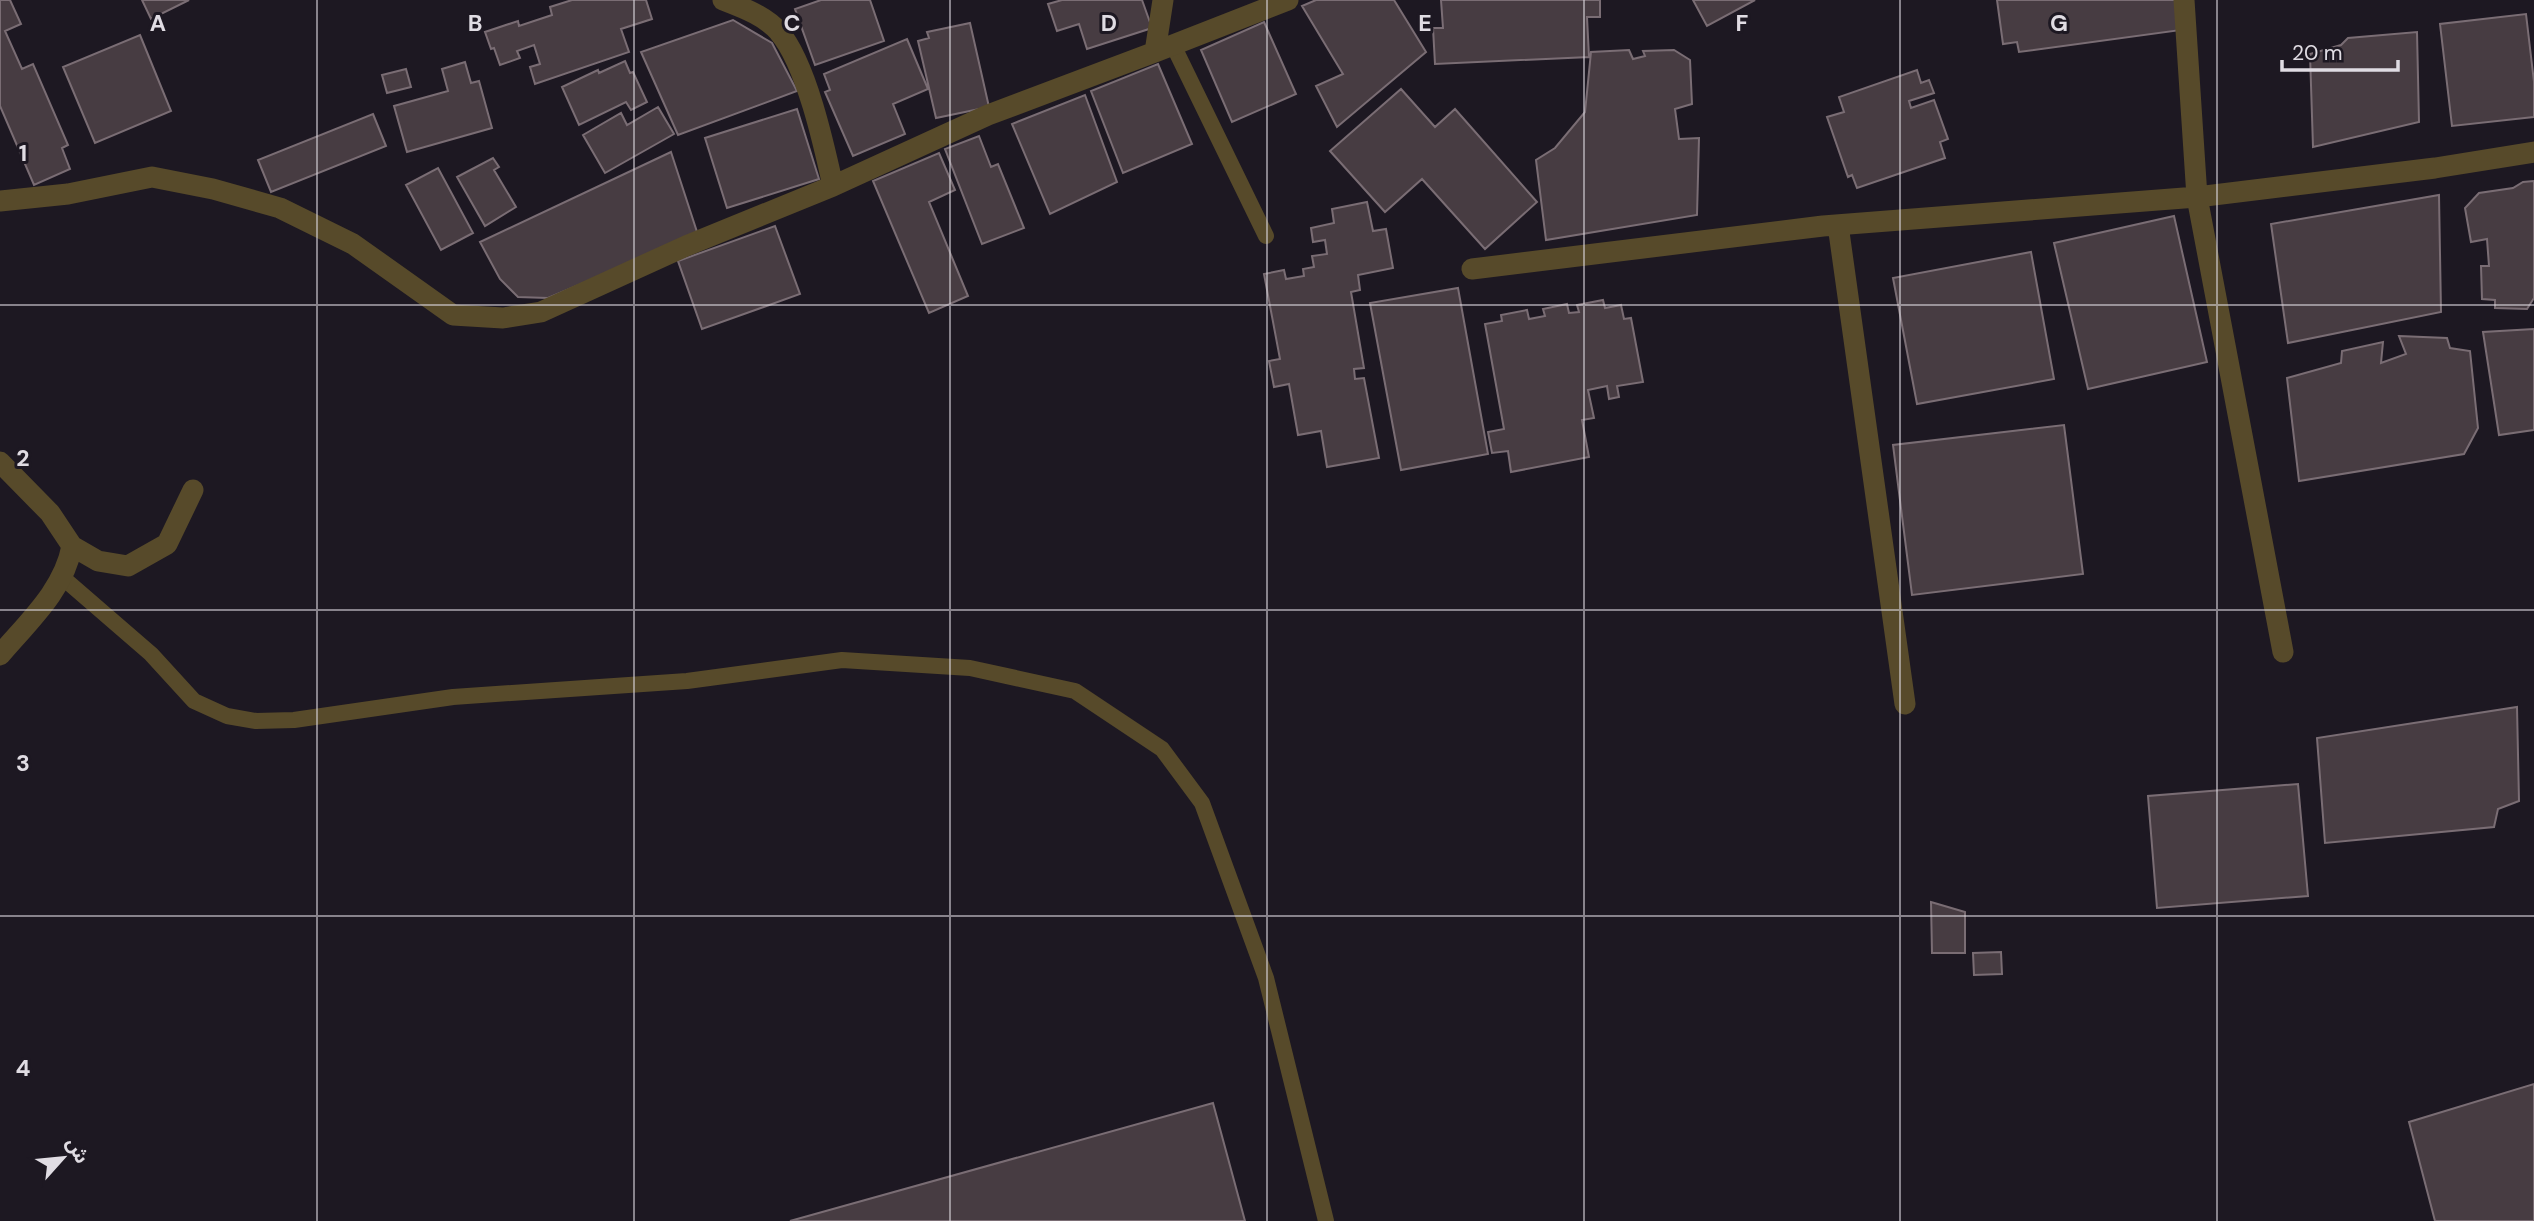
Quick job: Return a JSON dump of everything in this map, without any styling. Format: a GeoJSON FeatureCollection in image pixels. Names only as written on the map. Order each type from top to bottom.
{"type":"FeatureCollection","features":[{"type":"Feature","properties":{"kind":"street"},"geometry":{"type":"LineString","coordinates":[[723,0],[765,20],[779,32],[796,58],[823,140],[833,186]]}},
{"type":"Feature","properties":{"kind":"street"},"geometry":{"type":"LineString","coordinates":[[1163,0],[1163,48]]}},
{"type":"Feature","properties":{"kind":"street"},"geometry":{"type":"LineString","coordinates":[[0,201],[68,194],[152,177],[213,189],[280,208],[353,244],[453,315],[503,318],[541,312],[686,246],[833,186],[988,115],[1288,0]]}},
{"type":"Feature","properties":{"kind":"street"},"geometry":{"type":"LineString","coordinates":[[2185,0],[2197,198],[2283,652]]}},
{"type":"Feature","properties":{"kind":"street"},"geometry":{"type":"LineString","coordinates":[[1472,269],[1838,225],[2197,198],[2435,169],[2534,152]]}},
{"type":"Feature","properties":{"kind":"street"},"geometry":{"type":"LineString","coordinates":[[1838,225],[1905,704]]}},
{"type":"Feature","properties":{"kind":"street"},"geometry":{"type":"LineString","coordinates":[[0,462],[50,513],[72,546],[99,561],[128,566],[167,544],[193,490]]}},
{"type":"Feature","properties":{"kind":"street"},"geometry":{"type":"LineString","coordinates":[[0,654],[40,609],[62,577],[72,546]]}},
{"type":"Feature","properties":{"kind":"lane"},"geometry":{"type":"LineString","coordinates":[[1163,48],[1266,236]]}},
{"type":"Feature","properties":{"kind":"lane"},"geometry":{"type":"LineString","coordinates":[[62,577],[151,654],[194,701],[227,716],[256,722],[294,720],[453,697],[687,681],[842,660],[970,668],[1075,691],[1162,749],[1202,803],[1266,978],[1326,1221]]}},
{"type":"Feature","properties":{"kind":"building"},"geometry":{"type":"Polygon","coordinates":[[[0,0],[10,0],[21,24],[5,31],[22,69],[33,64],[68,145],[62,148],[70,169],[34,185],[0,106],[0,0]]]}},
{"type":"Feature","properties":{"kind":"building"},"geometry":{"type":"Polygon","coordinates":[[[142,0],[189,0],[151,19],[142,0]]]}},
{"type":"Feature","properties":{"kind":"building"},"geometry":{"type":"Polygon","coordinates":[[[572,0],[646,0],[652,19],[621,29],[629,52],[535,84],[530,67],[540,64],[534,45],[517,51],[520,58],[500,65],[485,32],[518,21],[519,26],[552,15],[550,7],[572,0]]]}},
{"type":"Feature","properties":{"kind":"building"},"geometry":{"type":"Polygon","coordinates":[[[821,0],[870,0],[884,41],[815,65],[795,9],[821,0]]]}},
{"type":"Feature","properties":{"kind":"building"},"geometry":{"type":"Polygon","coordinates":[[[1062,0],[1142,0],[1152,28],[1087,49],[1079,24],[1057,31],[1048,4],[1062,0]]]}},
{"type":"Feature","properties":{"kind":"building"},"geometry":{"type":"Polygon","coordinates":[[[1316,0],[1394,0],[1426,52],[1337,127],[1316,86],[1343,74],[1302,6],[1316,0]]]}},
{"type":"Feature","properties":{"kind":"building"},"geometry":{"type":"Polygon","coordinates":[[[1441,0],[1600,0],[1600,17],[1587,17],[1589,57],[1435,64],[1433,28],[1443,28],[1441,0]]]}},
{"type":"Feature","properties":{"kind":"building"},"geometry":{"type":"Polygon","coordinates":[[[1693,0],[1755,0],[1707,26],[1693,0]]]}},
{"type":"Feature","properties":{"kind":"building"},"geometry":{"type":"Polygon","coordinates":[[[1997,0],[2177,0],[2181,30],[2019,52],[2017,42],[2003,44],[1997,0]]]}},
{"type":"Feature","properties":{"kind":"building"},"geometry":{"type":"Polygon","coordinates":[[[2526,14],[2534,82],[2534,117],[2452,126],[2440,24],[2526,14]]]}},
{"type":"Feature","properties":{"kind":"building"},"geometry":{"type":"Polygon","coordinates":[[[733,20],[772,43],[797,91],[678,135],[641,52],[733,20]]]}},
{"type":"Feature","properties":{"kind":"building"},"geometry":{"type":"Polygon","coordinates":[[[1264,22],[1296,94],[1232,122],[1201,50],[1264,22]]]}},
{"type":"Feature","properties":{"kind":"building"},"geometry":{"type":"Polygon","coordinates":[[[970,23],[989,107],[936,118],[918,41],[929,38],[927,32],[970,23]]]}},
{"type":"Feature","properties":{"kind":"building"},"geometry":{"type":"Polygon","coordinates":[[[2417,32],[2419,122],[2313,147],[2310,54],[2341,45],[2348,38],[2417,32]]]}},
{"type":"Feature","properties":{"kind":"building"},"geometry":{"type":"Polygon","coordinates":[[[140,35],[171,111],[95,143],[63,67],[140,35]]]}},
{"type":"Feature","properties":{"kind":"building"},"geometry":{"type":"Polygon","coordinates":[[[907,39],[928,89],[893,104],[905,134],[853,156],[825,92],[830,90],[824,74],[907,39]]]}},
{"type":"Feature","properties":{"kind":"building"},"geometry":{"type":"Polygon","coordinates":[[[1629,50],[1633,59],[1645,56],[1643,51],[1674,50],[1690,60],[1692,104],[1675,109],[1679,139],[1699,138],[1697,215],[1546,240],[1536,160],[1555,148],[1585,112],[1591,52],[1629,50]]]}},
{"type":"Feature","properties":{"kind":"building"},"geometry":{"type":"Polygon","coordinates":[[[625,61],[647,102],[631,110],[626,102],[579,125],[562,87],[625,61]]]}},
{"type":"Feature","properties":{"kind":"building"},"geometry":{"type":"Polygon","coordinates":[[[465,62],[471,83],[479,81],[492,128],[407,152],[394,106],[448,91],[442,69],[465,62]]]}},
{"type":"Feature","properties":{"kind":"building"},"geometry":{"type":"Polygon","coordinates":[[[1158,64],[1192,144],[1123,173],[1091,91],[1158,64]]]}},
{"type":"Feature","properties":{"kind":"building"},"geometry":{"type":"Polygon","coordinates":[[[406,69],[411,87],[387,93],[382,75],[406,69]]]}},
{"type":"Feature","properties":{"kind":"building"},"geometry":{"type":"Polygon","coordinates":[[[1917,70],[1921,83],[1929,80],[1934,93],[1909,101],[1911,108],[1934,100],[1948,139],[1940,142],[1945,158],[1857,188],[1852,175],[1848,177],[1827,117],[1844,112],[1839,97],[1917,70]]]}},
{"type":"Feature","properties":{"kind":"building"},"geometry":{"type":"Polygon","coordinates":[[[1401,89],[1435,127],[1455,109],[1537,202],[1485,249],[1422,179],[1385,212],[1330,151],[1401,89]]]}},
{"type":"Feature","properties":{"kind":"building"},"geometry":{"type":"Polygon","coordinates":[[[1085,95],[1117,182],[1050,214],[1012,124],[1085,95]]]}},
{"type":"Feature","properties":{"kind":"building"},"geometry":{"type":"Polygon","coordinates":[[[658,107],[674,134],[605,173],[583,135],[621,113],[627,125],[658,107]]]}},
{"type":"Feature","properties":{"kind":"building"},"geometry":{"type":"Polygon","coordinates":[[[797,109],[819,179],[727,208],[705,138],[797,109]]]}},
{"type":"Feature","properties":{"kind":"building"},"geometry":{"type":"Polygon","coordinates":[[[373,114],[386,146],[271,192],[258,160],[373,114]]]}},
{"type":"Feature","properties":{"kind":"building"},"geometry":{"type":"Polygon","coordinates":[[[979,136],[991,167],[998,164],[1024,228],[982,244],[945,149],[979,136]]]}},
{"type":"Feature","properties":{"kind":"building"},"geometry":{"type":"Polygon","coordinates":[[[671,152],[698,235],[548,298],[518,297],[500,279],[480,242],[671,152]]]}},
{"type":"Feature","properties":{"kind":"building"},"geometry":{"type":"Polygon","coordinates":[[[939,153],[955,190],[929,202],[968,296],[929,313],[873,181],[939,153]]]}},
{"type":"Feature","properties":{"kind":"building"},"geometry":{"type":"Polygon","coordinates":[[[493,158],[499,167],[494,170],[516,207],[485,226],[457,177],[493,158]]]}},
{"type":"Feature","properties":{"kind":"building"},"geometry":{"type":"Polygon","coordinates":[[[438,168],[473,233],[441,250],[406,185],[438,168]]]}},
{"type":"Feature","properties":{"kind":"building"},"geometry":{"type":"Polygon","coordinates":[[[2534,181],[2534,298],[2527,309],[2495,308],[2495,300],[2482,299],[2481,266],[2489,266],[2487,239],[2471,242],[2465,208],[2479,193],[2513,188],[2523,182],[2534,181]]]}},
{"type":"Feature","properties":{"kind":"building"},"geometry":{"type":"Polygon","coordinates":[[[2439,195],[2441,312],[2288,343],[2271,224],[2439,195]]]}},
{"type":"Feature","properties":{"kind":"building"},"geometry":{"type":"Polygon","coordinates":[[[1367,202],[1373,231],[1386,229],[1393,268],[1358,275],[1360,290],[1351,292],[1364,368],[1354,369],[1355,379],[1364,378],[1379,458],[1327,467],[1321,431],[1298,435],[1289,384],[1274,387],[1269,361],[1280,359],[1264,274],[1284,270],[1286,279],[1304,276],[1303,269],[1314,267],[1312,256],[1327,254],[1325,240],[1313,242],[1311,228],[1334,223],[1332,209],[1367,202]]]}},
{"type":"Feature","properties":{"kind":"building"},"geometry":{"type":"Polygon","coordinates":[[[2174,216],[2207,362],[2088,389],[2054,243],[2174,216]]]}},
{"type":"Feature","properties":{"kind":"building"},"geometry":{"type":"Polygon","coordinates":[[[775,226],[800,294],[702,329],[678,261],[775,226]]]}},
{"type":"Feature","properties":{"kind":"building"},"geometry":{"type":"Polygon","coordinates":[[[2031,252],[2054,379],[1917,404],[1893,278],[2031,252]]]}},
{"type":"Feature","properties":{"kind":"building"},"geometry":{"type":"Polygon","coordinates":[[[1458,288],[1488,454],[1401,470],[1370,303],[1458,288]]]}},
{"type":"Feature","properties":{"kind":"building"},"geometry":{"type":"Polygon","coordinates":[[[1603,300],[1605,308],[1621,305],[1624,319],[1631,318],[1643,382],[1617,386],[1619,397],[1609,399],[1607,386],[1588,390],[1594,418],[1582,420],[1589,457],[1511,472],[1508,451],[1492,453],[1488,432],[1504,429],[1485,324],[1502,321],[1501,315],[1527,310],[1529,319],[1545,316],[1543,309],[1567,304],[1569,313],[1579,312],[1577,305],[1603,300]]]}},
{"type":"Feature","properties":{"kind":"building"},"geometry":{"type":"Polygon","coordinates":[[[2534,329],[2534,430],[2499,435],[2483,332],[2534,329]]]}},
{"type":"Feature","properties":{"kind":"building"},"geometry":{"type":"Polygon","coordinates":[[[2399,336],[2447,338],[2450,348],[2470,351],[2478,428],[2464,454],[2299,481],[2287,378],[2341,363],[2342,351],[2383,342],[2381,363],[2406,354],[2399,336]]]}},
{"type":"Feature","properties":{"kind":"building"},"geometry":{"type":"Polygon","coordinates":[[[2064,425],[2083,574],[1912,595],[1893,445],[2064,425]]]}},
{"type":"Feature","properties":{"kind":"building"},"geometry":{"type":"Polygon","coordinates":[[[2517,707],[2519,801],[2498,809],[2494,827],[2325,843],[2317,738],[2517,707]]]}},
{"type":"Feature","properties":{"kind":"building"},"geometry":{"type":"Polygon","coordinates":[[[2298,784],[2308,896],[2157,908],[2148,796],[2298,784]]]}},
{"type":"Feature","properties":{"kind":"building"},"geometry":{"type":"Polygon","coordinates":[[[1931,902],[1965,912],[1965,953],[1932,953],[1931,902]]]}},
{"type":"Feature","properties":{"kind":"building"},"geometry":{"type":"Polygon","coordinates":[[[2001,952],[2002,974],[1974,975],[1973,953],[2001,952]]]}},
{"type":"Feature","properties":{"kind":"building"},"geometry":{"type":"Polygon","coordinates":[[[2534,1084],[2534,1221],[2435,1221],[2409,1122],[2534,1084]]]}},
{"type":"Feature","properties":{"kind":"building"},"geometry":{"type":"Polygon","coordinates":[[[1213,1103],[1245,1221],[790,1221],[1213,1103]]]}}]}
